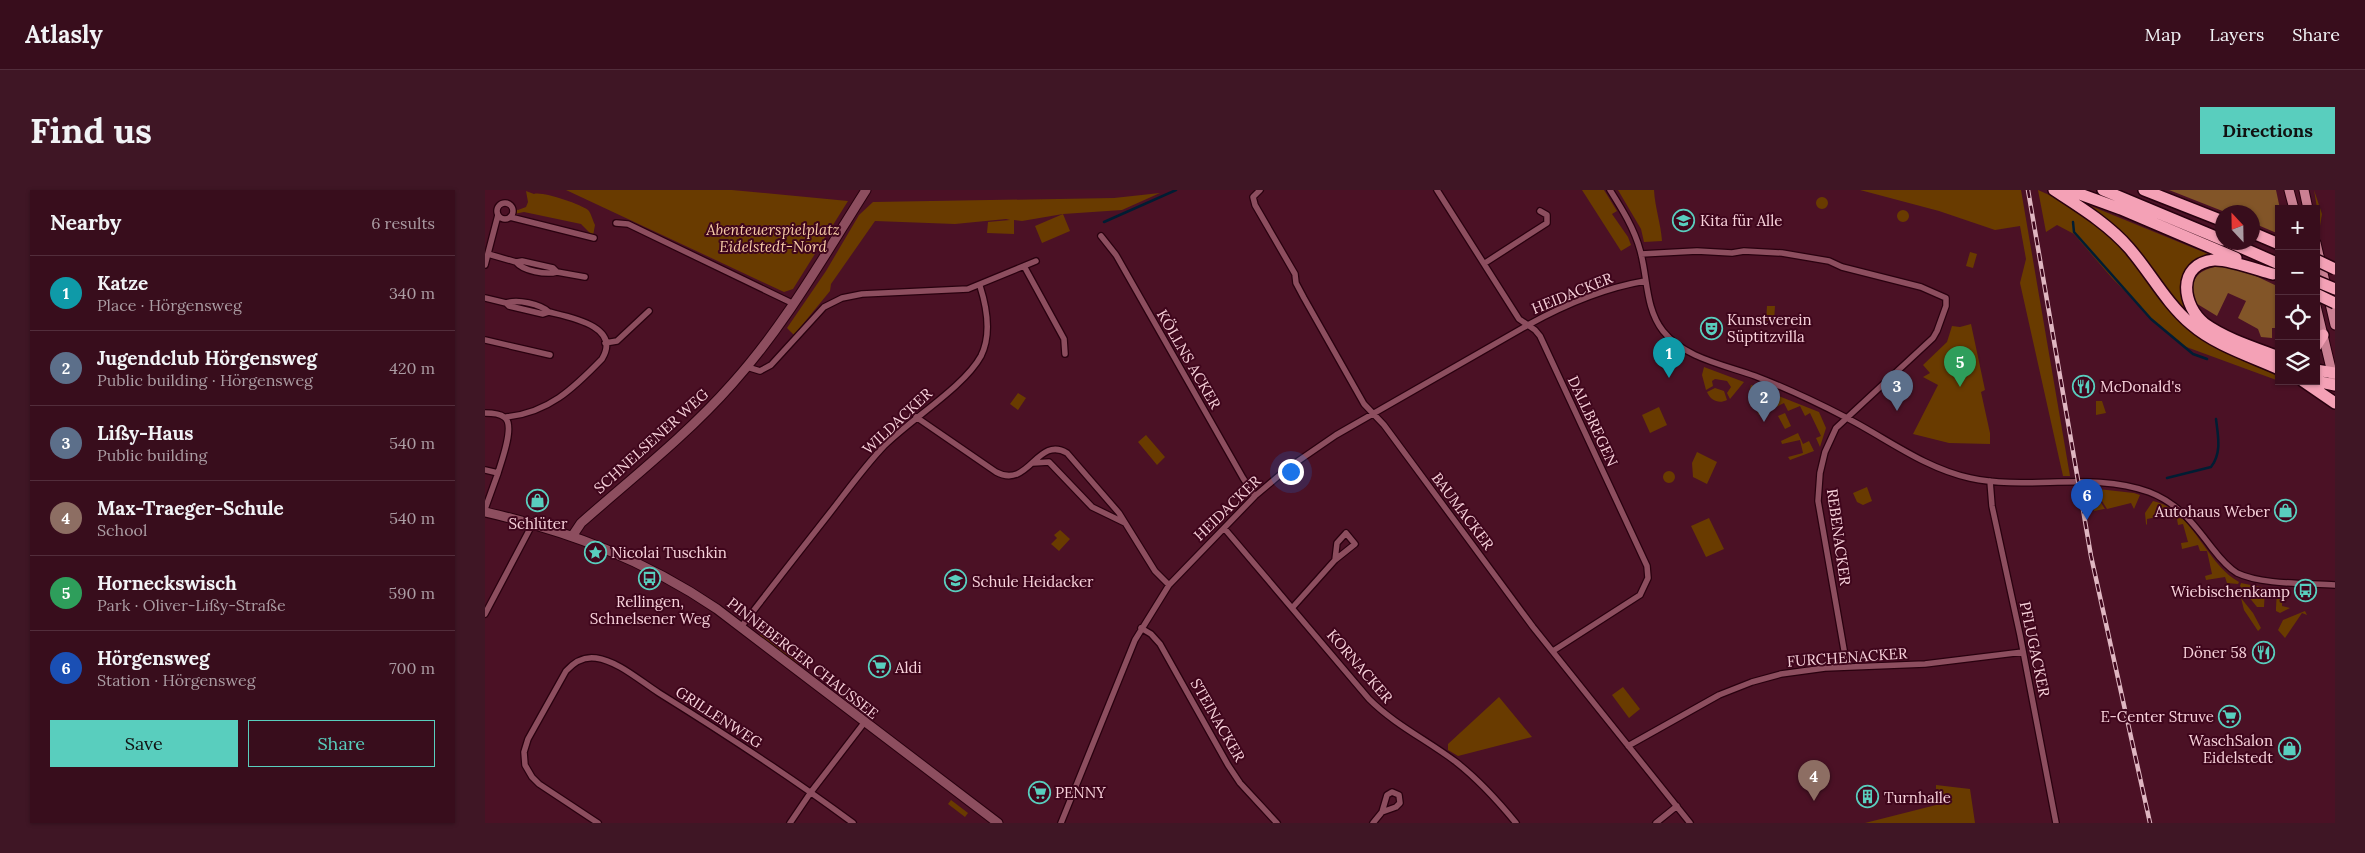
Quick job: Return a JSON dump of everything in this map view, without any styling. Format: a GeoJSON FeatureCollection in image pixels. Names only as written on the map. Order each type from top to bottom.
{"type":"FeatureCollection","features":[{"type":"Feature","properties":{"kind":"highway"},"geometry":{"type":"LineString","coordinates":[[2054,190],[2108,227],[2191,324],[2217,342],[2275,367]]}},
{"type":"Feature","properties":{"kind":"highway"},"geometry":{"type":"LineString","coordinates":[[2069,190],[2275,271]]}},
{"type":"Feature","properties":{"kind":"highway"},"geometry":{"type":"LineString","coordinates":[[2103,190],[2215,237]]}},
{"type":"Feature","properties":{"kind":"highway"},"geometry":{"type":"LineString","coordinates":[[2144,190],[2215,218]]}},
{"type":"Feature","properties":{"kind":"highway"},"geometry":{"type":"LineString","coordinates":[[2159,190],[2184,206]]}},
{"type":"Feature","properties":{"kind":"highway"},"geometry":{"type":"LineString","coordinates":[[2260,236],[2275,242]]}},
{"type":"Feature","properties":{"kind":"highway"},"geometry":{"type":"LineString","coordinates":[[2242,250],[2275,271]]}},
{"type":"Feature","properties":{"kind":"highway"},"geometry":{"type":"LineString","coordinates":[[2275,272],[2213,260],[2205,262],[2195,269],[2185,289],[2192,308],[2206,324],[2275,355]]}},
{"type":"Feature","properties":{"kind":"highway"},"geometry":{"type":"LineString","coordinates":[[2320,262],[2335,268]]}},
{"type":"Feature","properties":{"kind":"highway"},"geometry":{"type":"LineString","coordinates":[[2320,282],[2335,289]]}},
{"type":"Feature","properties":{"kind":"highway"},"geometry":{"type":"LineString","coordinates":[[2318,295],[2335,303]]}},
{"type":"Feature","properties":{"kind":"highway"},"geometry":{"type":"LineString","coordinates":[[2320,340],[2323,335]]}},
{"type":"Feature","properties":{"kind":"highway"},"geometry":{"type":"LineString","coordinates":[[2320,372],[2334,377]]}},
{"type":"Feature","properties":{"kind":"highway"},"geometry":{"type":"LineString","coordinates":[[2320,380],[2334,377]]}},
{"type":"Feature","properties":{"kind":"highway"},"geometry":{"type":"LineString","coordinates":[[2309,385],[2335,403]]}},
{"type":"Feature","properties":{"kind":"main road","name":"SCHNELSENER WEG"},"geometry":{"type":"LineString","coordinates":[[576,536],[581,523],[704,414],[747,367],[796,302],[867,190]]}},
{"type":"Feature","properties":{"kind":"main road"},"geometry":{"type":"LineString","coordinates":[[2289,190],[2293,205]]}},
{"type":"Feature","properties":{"kind":"main road"},"geometry":{"type":"LineString","coordinates":[[2304,190],[2308,205]]}},
{"type":"Feature","properties":{"kind":"main road"},"geometry":{"type":"LineString","coordinates":[[2318,250],[2335,325]]}},
{"type":"Feature","properties":{"kind":"main road"},"geometry":{"type":"LineString","coordinates":[[2320,323],[2334,377]]}},
{"type":"Feature","properties":{"kind":"main road","name":"PINNEBERGER CHAUSSEE"},"geometry":{"type":"LineString","coordinates":[[485,510],[576,536],[668,577],[741,627],[997,823]]}},
{"type":"Feature","properties":{"kind":"street","name":"DALLBREGEN"},"geometry":{"type":"LineString","coordinates":[[1437,190],[1519,319],[1535,330],[1540,336],[1647,566],[1647,584],[1635,599],[1553,652]]}},
{"type":"Feature","properties":{"kind":"street"},"geometry":{"type":"LineString","coordinates":[[1610,190],[1635,232],[1645,281],[1656,319],[1661,329],[1677,344],[1699,356],[1771,382],[1847,417],[1906,452],[1941,469],[1970,478],[1990,481],[2103,484],[2135,488],[2157,496],[2181,511],[2221,560],[2237,572],[2248,577],[2272,581],[2335,585]]}},
{"type":"Feature","properties":{"kind":"street","name":"BAUMACKER"},"geometry":{"type":"LineString","coordinates":[[1257,192],[1255,205],[1283,256],[1293,269],[1296,283],[1303,298],[1365,404],[1384,425],[1553,652],[1690,823]]}},
{"type":"Feature","properties":{"kind":"street"},"geometry":{"type":"LineString","coordinates":[[485,265],[499,205],[509,204],[513,212],[510,217]]}},
{"type":"Feature","properties":{"kind":"street"},"geometry":{"type":"LineString","coordinates":[[1485,263],[1547,223],[1547,215],[1540,211]]}},
{"type":"Feature","properties":{"kind":"street"},"geometry":{"type":"LineString","coordinates":[[498,214],[505,219],[510,217],[595,238]]}},
{"type":"Feature","properties":{"kind":"street"},"geometry":{"type":"LineString","coordinates":[[615,223],[627,224],[796,302]]}},
{"type":"Feature","properties":{"kind":"street","name":"KÖLLNS ACKER"},"geometry":{"type":"LineString","coordinates":[[1101,236],[1116,255],[1255,496]]}},
{"type":"Feature","properties":{"kind":"street","name":"REBENACKER"},"geometry":{"type":"LineString","coordinates":[[1641,254],[1697,251],[1732,253],[1744,251],[1829,261],[1842,268],[1890,278],[1943,295],[1947,303],[1935,334],[1836,428],[1825,452],[1818,488],[1820,513],[1847,667]]}},
{"type":"Feature","properties":{"kind":"street"},"geometry":{"type":"LineString","coordinates":[[488,254],[516,262],[520,267],[551,274],[557,272],[585,277]]}},
{"type":"Feature","properties":{"kind":"street"},"geometry":{"type":"LineString","coordinates":[[747,367],[760,370],[771,365],[824,307],[842,298],[861,294],[968,289],[980,286],[1036,261]]}},
{"type":"Feature","properties":{"kind":"street"},"geometry":{"type":"LineString","coordinates":[[1025,266],[1064,339],[1065,354]]}},
{"type":"Feature","properties":{"kind":"street","name":"HEIDACKER"},"geometry":{"type":"LineString","coordinates":[[1061,823],[1141,628],[1169,585],[1255,496],[1312,450],[1550,312],[1595,295],[1645,281]]}},
{"type":"Feature","properties":{"kind":"street","name":"WILDACKER"},"geometry":{"type":"LineString","coordinates":[[741,627],[872,459],[916,417],[964,377],[981,354],[986,344],[987,322],[980,286]]}},
{"type":"Feature","properties":{"kind":"street"},"geometry":{"type":"LineString","coordinates":[[485,298],[506,302],[509,306],[543,314],[549,312],[596,328],[605,343],[602,359],[561,398],[529,412],[505,417],[485,412]]}},
{"type":"Feature","properties":{"kind":"street"},"geometry":{"type":"LineString","coordinates":[[605,343],[617,342],[649,311]]}},
{"type":"Feature","properties":{"kind":"street"},"geometry":{"type":"LineString","coordinates":[[485,340],[550,355]]}},
{"type":"Feature","properties":{"kind":"street"},"geometry":{"type":"LineString","coordinates":[[485,510],[505,450],[508,422],[505,417]]}},
{"type":"Feature","properties":{"kind":"street"},"geometry":{"type":"LineString","coordinates":[[916,417],[1002,475],[1013,476],[1019,474],[1050,450],[1058,450],[1067,454],[1119,513],[1155,571],[1169,585]]}},
{"type":"Feature","properties":{"kind":"street"},"geometry":{"type":"LineString","coordinates":[[1033,463],[1046,461],[1052,464],[1092,507],[1126,524]]}},
{"type":"Feature","properties":{"kind":"street"},"geometry":{"type":"LineString","coordinates":[[485,470],[498,473]]}},
{"type":"Feature","properties":{"kind":"street","name":"PFLUGACKER"},"geometry":{"type":"LineString","coordinates":[[1990,481],[1992,506],[2023,652],[2055,823]]}},
{"type":"Feature","properties":{"kind":"street"},"geometry":{"type":"LineString","coordinates":[[485,614],[533,524]]}},
{"type":"Feature","properties":{"kind":"street","name":"KORNACKER"},"geometry":{"type":"LineString","coordinates":[[1224,528],[1380,710],[1474,777],[1516,823]]}},
{"type":"Feature","properties":{"kind":"street"},"geometry":{"type":"LineString","coordinates":[[1293,607],[1335,560],[1355,544],[1346,533],[1337,543],[1335,560]]}},
{"type":"Feature","properties":{"kind":"street","name":"STEINACKER"},"geometry":{"type":"LineString","coordinates":[[1141,628],[1155,637],[1167,656],[1227,765],[1240,783],[1277,823]]}},
{"type":"Feature","properties":{"kind":"street","name":"FURCHENACKER"},"geometry":{"type":"LineString","coordinates":[[1629,746],[1705,701],[1752,682],[1795,671],[1847,667],[1903,666],[2023,652]]}},
{"type":"Feature","properties":{"kind":"street","name":"GRILLENWEG"},"geometry":{"type":"LineString","coordinates":[[599,823],[539,784],[525,765],[524,752],[528,739],[566,671],[579,660],[586,658],[594,658],[611,663],[725,734],[853,823]]}},
{"type":"Feature","properties":{"kind":"street"},"geometry":{"type":"LineString","coordinates":[[791,823],[811,792],[864,723]]}},
{"type":"Feature","properties":{"kind":"street"},"geometry":{"type":"LineString","coordinates":[[1656,823],[1677,806]]}},
{"type":"Feature","properties":{"kind":"street"},"geometry":{"type":"LineString","coordinates":[[1373,823],[1382,812]]}},
{"type":"Feature","properties":{"kind":"green space","name":"Abenteuerspielplatz Eidelstedt-Nord"},"geometry":{"type":"Polygon","coordinates":[[[566,190],[732,190],[848,201],[793,289],[784,292],[566,190]]]}},
{"type":"Feature","properties":{"kind":"green space"},"geometry":{"type":"Polygon","coordinates":[[[1582,190],[1604,190],[1617,211],[1612,214],[1628,237],[1631,245],[1621,251],[1582,190]]]}},
{"type":"Feature","properties":{"kind":"green space"},"geometry":{"type":"Polygon","coordinates":[[[1618,190],[1654,190],[1662,241],[1644,242],[1641,229],[1618,190]]]}},
{"type":"Feature","properties":{"kind":"green space"},"geometry":{"type":"Polygon","coordinates":[[[1860,190],[2021,190],[2070,476],[2063,476],[2020,283],[2026,259],[2020,226],[1995,230],[1939,211],[1860,190]]]}},
{"type":"Feature","properties":{"kind":"green space"},"geometry":{"type":"Polygon","coordinates":[[[2038,190],[2087,216],[2120,242],[2143,269],[2175,315],[2191,331],[2228,352],[2275,374],[2275,380],[2181,345],[2159,326],[2112,278],[2074,234],[2057,225],[2046,232],[2038,190]]]}},
{"type":"Feature","properties":{"kind":"green space"},"geometry":{"type":"Polygon","coordinates":[[[2314,190],[2319,205],[2316,205],[2314,190]]]}},
{"type":"Feature","properties":{"kind":"green space"},"geometry":{"type":"Polygon","coordinates":[[[526,191],[534,194],[545,194],[588,210],[595,225],[593,236],[581,224],[524,212],[514,214],[515,209],[518,210],[526,207],[528,202],[526,191]]]}},
{"type":"Feature","properties":{"kind":"green space"},"geometry":{"type":"Polygon","coordinates":[[[1160,193],[1122,210],[1063,214],[1022,221],[1014,220],[1014,234],[987,233],[988,222],[1010,220],[1006,219],[955,224],[875,221],[831,284],[830,291],[794,335],[787,328],[826,271],[859,215],[873,202],[1114,198],[1160,193]]]}},
{"type":"Feature","properties":{"kind":"green space"},"geometry":{"type":"Polygon","coordinates":[[[1822,197],[1828,203],[1822,209],[1816,203],[1822,197]]]}},
{"type":"Feature","properties":{"kind":"green space"},"geometry":{"type":"Polygon","coordinates":[[[2086,204],[2213,256],[2187,273],[2194,321],[2086,204]]]}},
{"type":"Feature","properties":{"kind":"green space"},"geometry":{"type":"Polygon","coordinates":[[[2320,208],[2322,214],[2320,226],[2320,208]]]}},
{"type":"Feature","properties":{"kind":"green space"},"geometry":{"type":"Polygon","coordinates":[[[1905,210],[1908,211],[1908,221],[1901,222],[1898,221],[1897,214],[1898,211],[1905,210]]]}},
{"type":"Feature","properties":{"kind":"green space"},"geometry":{"type":"Polygon","coordinates":[[[1063,214],[1070,231],[1042,243],[1035,226],[1063,214]]]}},
{"type":"Feature","properties":{"kind":"green space"},"geometry":{"type":"Polygon","coordinates":[[[1970,252],[1977,254],[1973,268],[1966,266],[1970,252]]]}},
{"type":"Feature","properties":{"kind":"green space"},"geometry":{"type":"Polygon","coordinates":[[[1767,306],[1775,306],[1774,321],[1766,321],[1767,306]]]}},
{"type":"Feature","properties":{"kind":"green space"},"geometry":{"type":"Polygon","coordinates":[[[1971,324],[1985,390],[1981,392],[1990,433],[1990,444],[1949,443],[1913,434],[1938,385],[1923,377],[1930,373],[1923,365],[1947,342],[1952,326],[1960,327],[1971,324]]]}},
{"type":"Feature","properties":{"kind":"green space"},"geometry":{"type":"Polygon","coordinates":[[[1704,367],[1744,382],[1730,399],[1727,393],[1731,387],[1727,381],[1715,379],[1712,381],[1713,386],[1706,390],[1702,375],[1704,367]]]}},
{"type":"Feature","properties":{"kind":"green space"},"geometry":{"type":"Polygon","coordinates":[[[1751,385],[1765,390],[1765,395],[1772,409],[1759,415],[1749,393],[1751,385]]]}},
{"type":"Feature","properties":{"kind":"green space"},"geometry":{"type":"Polygon","coordinates":[[[1715,388],[1724,391],[1727,400],[1718,402],[1711,398],[1707,392],[1715,388]]]}},
{"type":"Feature","properties":{"kind":"green space"},"geometry":{"type":"Polygon","coordinates":[[[1018,393],[1026,398],[1018,410],[1010,404],[1018,393]]]}},
{"type":"Feature","properties":{"kind":"green space"},"geometry":{"type":"Polygon","coordinates":[[[1771,393],[1819,412],[1826,428],[1820,447],[1816,438],[1821,436],[1810,413],[1805,416],[1800,406],[1788,411],[1784,403],[1774,408],[1769,398],[1771,393]]]}},
{"type":"Feature","properties":{"kind":"green space"},"geometry":{"type":"Polygon","coordinates":[[[2096,401],[2102,401],[2106,413],[2096,415],[2096,401]]]}},
{"type":"Feature","properties":{"kind":"green space"},"geometry":{"type":"Polygon","coordinates":[[[1659,407],[1667,425],[1650,433],[1642,415],[1659,407]]]}},
{"type":"Feature","properties":{"kind":"green space"},"geometry":{"type":"Polygon","coordinates":[[[1785,413],[1791,426],[1785,429],[1778,416],[1785,413]]]}},
{"type":"Feature","properties":{"kind":"green space"},"geometry":{"type":"Polygon","coordinates":[[[1798,433],[1803,444],[1809,441],[1814,451],[1790,460],[1788,457],[1803,453],[1800,440],[1782,444],[1781,441],[1798,433]]]}},
{"type":"Feature","properties":{"kind":"green space"},"geometry":{"type":"Polygon","coordinates":[[[1146,435],[1165,457],[1157,465],[1138,442],[1146,435]]]}},
{"type":"Feature","properties":{"kind":"green space"},"geometry":{"type":"Polygon","coordinates":[[[1697,452],[1717,462],[1707,484],[1693,477],[1692,463],[1697,452]]]}},
{"type":"Feature","properties":{"kind":"green space"},"geometry":{"type":"Polygon","coordinates":[[[1667,471],[1671,471],[1675,477],[1671,483],[1667,483],[1663,479],[1663,475],[1667,471]]]}},
{"type":"Feature","properties":{"kind":"green space"},"geometry":{"type":"Polygon","coordinates":[[[1867,487],[1872,501],[1863,505],[1857,502],[1853,493],[1867,487]]]}},
{"type":"Feature","properties":{"kind":"green space"},"geometry":{"type":"Polygon","coordinates":[[[2098,489],[2140,495],[2134,509],[2131,503],[2107,509],[2097,493],[2098,489]]]}},
{"type":"Feature","properties":{"kind":"green space"},"geometry":{"type":"Polygon","coordinates":[[[2093,490],[2105,509],[2094,511],[2091,495],[2093,490]]]}},
{"type":"Feature","properties":{"kind":"green space"},"geometry":{"type":"Polygon","coordinates":[[[2153,501],[2167,506],[2178,514],[2189,525],[2217,563],[2227,574],[2239,582],[2238,584],[2227,583],[2225,577],[2206,580],[2205,576],[2212,574],[2207,551],[2200,551],[2198,545],[2182,549],[2181,543],[2188,542],[2183,524],[2178,525],[2177,519],[2173,519],[2172,514],[2147,519],[2147,525],[2145,513],[2153,501]]]}},
{"type":"Feature","properties":{"kind":"green space"},"geometry":{"type":"Polygon","coordinates":[[[1709,518],[1724,549],[1706,557],[1691,526],[1709,518]]]}},
{"type":"Feature","properties":{"kind":"green space"},"geometry":{"type":"Polygon","coordinates":[[[1060,530],[1070,539],[1059,551],[1051,544],[1057,538],[1054,535],[1060,530]]]}},
{"type":"Feature","properties":{"kind":"green space"},"geometry":{"type":"Polygon","coordinates":[[[2241,583],[2265,588],[2264,607],[2257,607],[2240,586],[2241,583]]]}},
{"type":"Feature","properties":{"kind":"green space"},"geometry":{"type":"Polygon","coordinates":[[[2282,589],[2282,606],[2290,608],[2280,613],[2276,611],[2277,590],[2282,589]]]}},
{"type":"Feature","properties":{"kind":"green space"},"geometry":{"type":"Polygon","coordinates":[[[2241,598],[2253,613],[2261,628],[2258,631],[2244,610],[2241,598]]]}},
{"type":"Feature","properties":{"kind":"green space"},"geometry":{"type":"Polygon","coordinates":[[[2305,611],[2307,615],[2302,613],[2285,638],[2278,630],[2283,620],[2305,611]]]}},
{"type":"Feature","properties":{"kind":"green space"},"geometry":{"type":"Polygon","coordinates":[[[762,633],[799,662],[797,665],[759,636],[762,633]]]}},
{"type":"Feature","properties":{"kind":"green space"},"geometry":{"type":"Polygon","coordinates":[[[1623,687],[1640,709],[1629,718],[1612,695],[1623,687]]]}},
{"type":"Feature","properties":{"kind":"green space"},"geometry":{"type":"Polygon","coordinates":[[[1499,697],[1532,737],[1458,756],[1448,750],[1448,744],[1499,697]]]}},
{"type":"Feature","properties":{"kind":"green space"},"geometry":{"type":"Polygon","coordinates":[[[1936,785],[1970,789],[1975,823],[1865,823],[1936,805],[1936,785]]]}},
{"type":"Feature","properties":{"kind":"green space"},"geometry":{"type":"Polygon","coordinates":[[[951,800],[968,813],[965,817],[948,804],[951,800]]]}},
{"type":"Feature","properties":{"kind":"shaded area"},"geometry":{"type":"Polygon","coordinates":[[[2169,190],[2276,190],[2279,205],[2275,205],[2275,232],[2260,226],[2260,205],[2215,205],[2215,208],[2169,190]]]}},
{"type":"Feature","properties":{"kind":"shaded area"},"geometry":{"type":"Polygon","coordinates":[[[2218,266],[2237,267],[2275,285],[2275,328],[2272,328],[2272,338],[2261,337],[2258,329],[2238,318],[2246,301],[2228,293],[2217,316],[2194,302],[2193,285],[2195,279],[2204,271],[2218,266]]]}},
{"type":"Feature","properties":{"kind":"waterway"},"geometry":{"type":"LineString","coordinates":[[1104,222],[1176,190]]}},
{"type":"Feature","properties":{"kind":"waterway"},"geometry":{"type":"LineString","coordinates":[[2073,222],[2074,232],[2151,319],[2193,354],[2207,359]]}},
{"type":"Feature","properties":{"kind":"waterway"},"geometry":{"type":"LineString","coordinates":[[2167,478],[2211,467],[2218,450],[2216,419]]}},
{"type":"Feature","properties":{"kind":"railway"},"geometry":{"type":"LineString","coordinates":[[2028,190],[2091,556],[2150,823]]}},
{"type":"Feature","properties":{"kind":"place","name":"Kita für Alle"},"geometry":{"type":"Point","coordinates":[1684,220]}},
{"type":"Feature","properties":{"kind":"place","name":"Kunstverein Süptitzvilla"},"geometry":{"type":"Point","coordinates":[1711,328]}},
{"type":"Feature","properties":{"kind":"place","name":"Katze"},"geometry":{"type":"Point","coordinates":[1669,378]}},
{"type":"Feature","properties":{"kind":"place","name":"McDonald's"},"geometry":{"type":"Point","coordinates":[2084,386]}},
{"type":"Feature","properties":{"kind":"place","name":"Horneckswisch"},"geometry":{"type":"Point","coordinates":[1960,387]}},
{"type":"Feature","properties":{"kind":"place","name":"Lißy-Haus"},"geometry":{"type":"Point","coordinates":[1897,411]}},
{"type":"Feature","properties":{"kind":"place","name":"Jugendclub Hörgensweg"},"geometry":{"type":"Point","coordinates":[1764,422]}},
{"type":"Feature","properties":{"kind":"place","name":"Schlüter"},"geometry":{"type":"Point","coordinates":[538,500]}},
{"type":"Feature","properties":{"kind":"place","name":"Autohaus Weber"},"geometry":{"type":"Point","coordinates":[2286,511]}},
{"type":"Feature","properties":{"kind":"place","name":"Hörgensweg"},"geometry":{"type":"Point","coordinates":[2087,520]}},
{"type":"Feature","properties":{"kind":"place","name":"Nicolai Tuschkin"},"geometry":{"type":"Point","coordinates":[595,552]}},
{"type":"Feature","properties":{"kind":"place","name":"Rellingen, Schnelsener Weg"},"geometry":{"type":"Point","coordinates":[650,578]}},
{"type":"Feature","properties":{"kind":"place","name":"Schule Heidacker"},"geometry":{"type":"Point","coordinates":[956,581]}},
{"type":"Feature","properties":{"kind":"place","name":"Wiebischenkamp"},"geometry":{"type":"Point","coordinates":[2306,591]}},
{"type":"Feature","properties":{"kind":"place","name":"Döner 58"},"geometry":{"type":"Point","coordinates":[2263,652]}},
{"type":"Feature","properties":{"kind":"place","name":"Aldi"},"geometry":{"type":"Point","coordinates":[879,667]}},
{"type":"Feature","properties":{"kind":"place","name":"E-Center Struve"},"geometry":{"type":"Point","coordinates":[2230,716]}},
{"type":"Feature","properties":{"kind":"place","name":"WaschSalon Eidelstedt"},"geometry":{"type":"Point","coordinates":[2289,749]}},
{"type":"Feature","properties":{"kind":"place","name":"PENNY"},"geometry":{"type":"Point","coordinates":[1039,792]}},
{"type":"Feature","properties":{"kind":"place","name":"Turnhalle"},"geometry":{"type":"Point","coordinates":[1868,797]}},
{"type":"Feature","properties":{"kind":"place","name":"Max-Traeger-Schule"},"geometry":{"type":"Point","coordinates":[1814,801]}}]}
